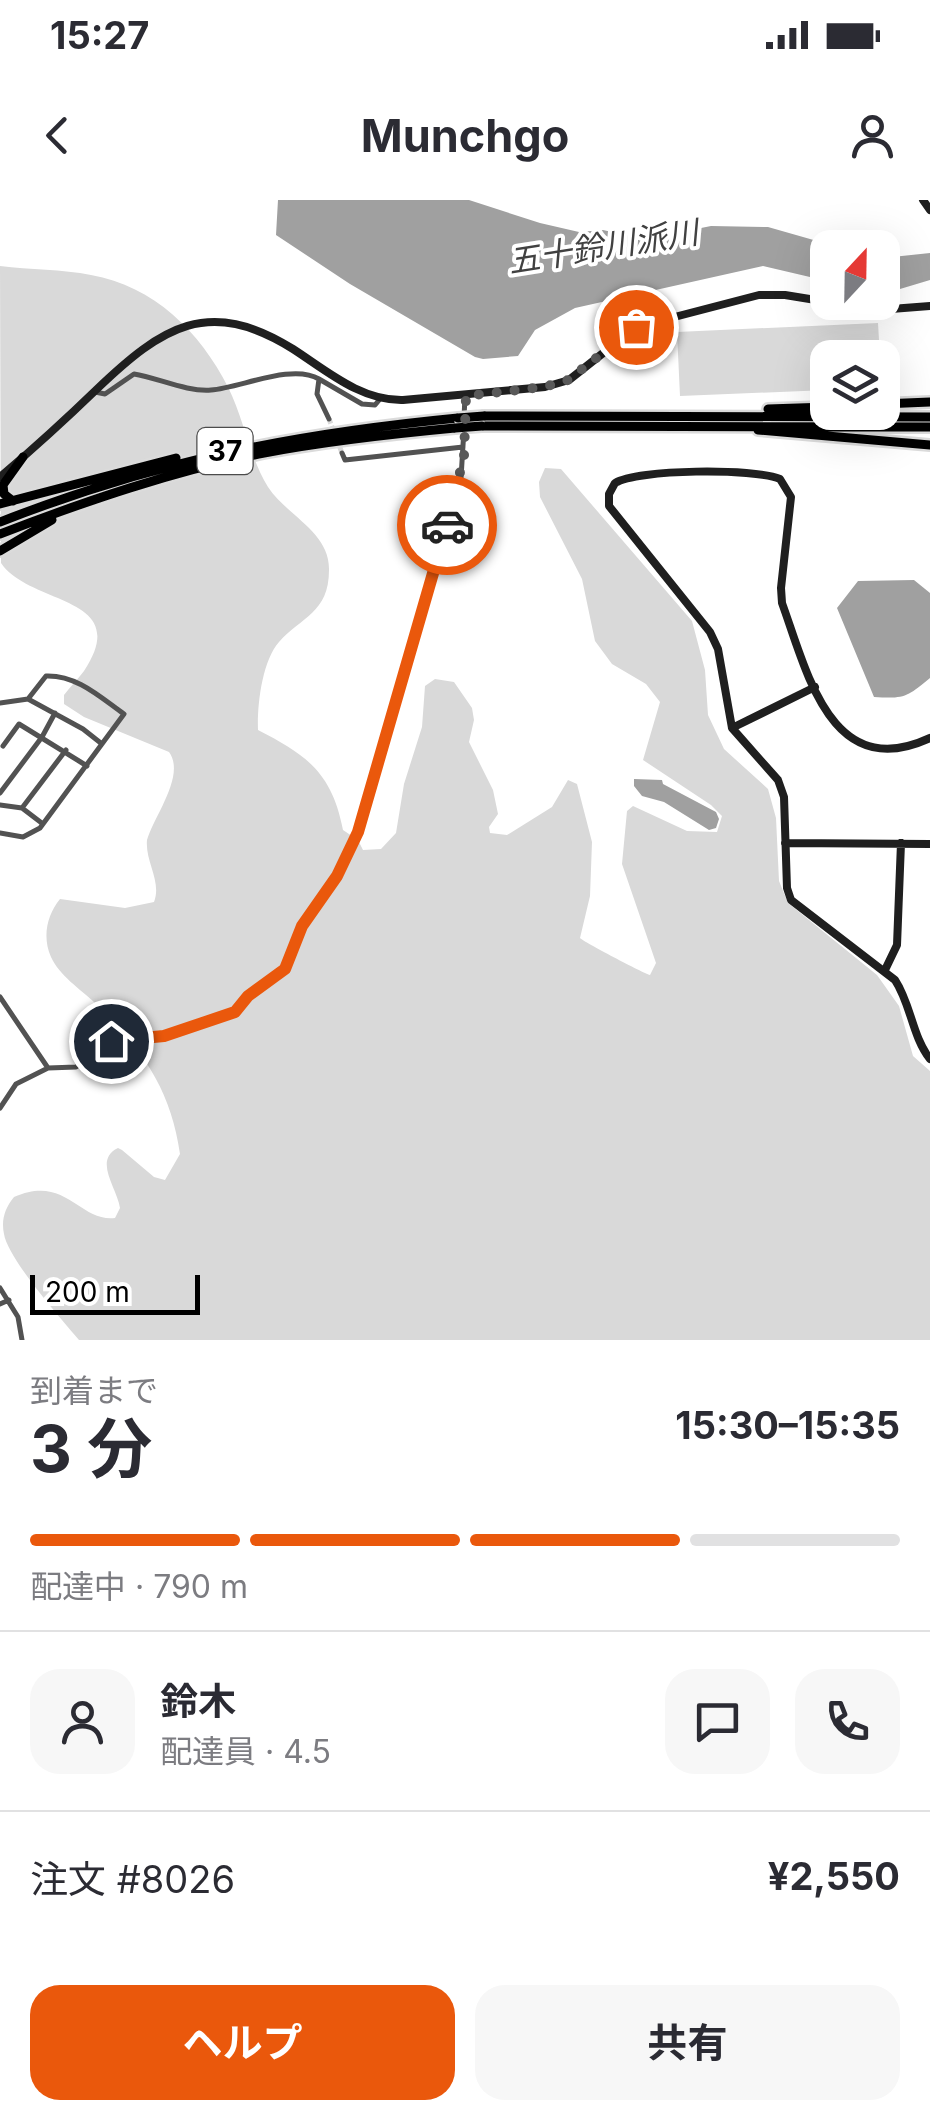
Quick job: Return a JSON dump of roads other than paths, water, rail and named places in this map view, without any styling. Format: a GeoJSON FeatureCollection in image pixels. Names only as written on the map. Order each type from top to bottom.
{"type":"FeatureCollection","features":[{"type":"Feature","properties":{"kind":"main road"},"geometry":{"type":"LineString","coordinates":[[900,403],[930,402]]}},
{"type":"Feature","properties":{"kind":"main road"},"geometry":{"type":"LineString","coordinates":[[696,416],[810,408]]}},
{"type":"Feature","properties":{"kind":"main road","name":"37"},"geometry":{"type":"LineString","coordinates":[[0,522],[120,479],[222,452],[328,432],[483,421],[696,416],[930,417]]}},
{"type":"Feature","properties":{"kind":"main road","name":"37"},"geometry":{"type":"LineString","coordinates":[[483,421],[930,427]]}},
{"type":"Feature","properties":{"kind":"main road","name":"37"},"geometry":{"type":"LineString","coordinates":[[0,534],[124,489],[265,453],[456,423]]}},
{"type":"Feature","properties":{"kind":"main road"},"geometry":{"type":"LineString","coordinates":[[737,425],[764,432],[930,445]]}},
{"type":"Feature","properties":{"kind":"main road"},"geometry":{"type":"LineString","coordinates":[[0,504],[161,460],[222,452]]}},
{"type":"Feature","properties":{"kind":"main road"},"geometry":{"type":"LineString","coordinates":[[13,501],[4,494],[4,482],[23,457]]}},
{"type":"Feature","properties":{"kind":"main road"},"geometry":{"type":"LineString","coordinates":[[0,550],[58,516],[124,489]]}},
{"type":"Feature","properties":{"kind":"street"},"geometry":{"type":"LineString","coordinates":[[922,200],[930,210]]}},
{"type":"Feature","properties":{"kind":"street"},"geometry":{"type":"LineString","coordinates":[[0,477],[156,338],[186,324],[216,321],[259,330],[355,389],[380,398],[466,396],[544,387],[568,380],[636,327],[759,296],[785,294],[810,299]]}},
{"type":"Feature","properties":{"kind":"street"},"geometry":{"type":"LineString","coordinates":[[900,308],[930,306]]}},
{"type":"Feature","properties":{"kind":"street"},"geometry":{"type":"LineString","coordinates":[[94,392],[105,394],[134,374],[209,390],[245,380],[304,372],[362,404],[375,405],[380,398]]}},
{"type":"Feature","properties":{"kind":"street"},"geometry":{"type":"LineString","coordinates":[[318,379],[317,394],[329,419]]}},
{"type":"Feature","properties":{"kind":"street"},"geometry":{"type":"LineString","coordinates":[[0,1108],[16,1084],[48,1068],[76,1067],[111,1041],[164,1036],[230,1014],[285,969],[302,926],[337,876],[361,823],[461,478],[466,396]]}},
{"type":"Feature","properties":{"kind":"street"},"geometry":{"type":"LineString","coordinates":[[342,453],[345,460],[463,447]]}},
{"type":"Feature","properties":{"kind":"street"},"geometry":{"type":"LineString","coordinates":[[930,738],[895,750],[858,742],[832,722],[814,687],[782,603],[780,588],[790,497],[780,478],[701,473],[623,477],[615,482],[609,494],[610,506],[710,632],[718,649],[732,728],[778,780],[784,796],[787,888],[792,900],[884,970],[904,992],[920,1046],[930,1059]]}},
{"type":"Feature","properties":{"kind":"street"},"geometry":{"type":"LineString","coordinates":[[0,834],[32,834],[43,824],[124,714],[82,684],[59,675],[46,676],[28,699]]}},
{"type":"Feature","properties":{"kind":"street"},"geometry":{"type":"LineString","coordinates":[[732,728],[814,687]]}},
{"type":"Feature","properties":{"kind":"street"},"geometry":{"type":"LineString","coordinates":[[0,703],[28,699],[102,744]]}},
{"type":"Feature","properties":{"kind":"street"},"geometry":{"type":"LineString","coordinates":[[0,793],[55,714]]}},
{"type":"Feature","properties":{"kind":"street"},"geometry":{"type":"LineString","coordinates":[[1,746],[19,724],[86,766]]}},
{"type":"Feature","properties":{"kind":"street"},"geometry":{"type":"LineString","coordinates":[[22,808],[66,750]]}},
{"type":"Feature","properties":{"kind":"street"},"geometry":{"type":"LineString","coordinates":[[0,805],[22,808],[43,824]]}},
{"type":"Feature","properties":{"kind":"street"},"geometry":{"type":"LineString","coordinates":[[785,843],[930,844]]}},
{"type":"Feature","properties":{"kind":"street"},"geometry":{"type":"LineString","coordinates":[[884,970],[897,946],[900,843]]}},
{"type":"Feature","properties":{"kind":"street"},"geometry":{"type":"LineString","coordinates":[[0,997],[48,1068]]}},
{"type":"Feature","properties":{"kind":"street"},"geometry":{"type":"LineString","coordinates":[[0,1288],[22,1325],[22,1340]]}},
{"type":"Feature","properties":{"kind":"street"},"geometry":{"type":"LineString","coordinates":[[0,1304],[9,1300]]}},
{"type":"Feature","properties":{"kind":"water","name":"五十鈴川派川"},"geometry":{"type":"Polygon","coordinates":[[[278,200],[469,200],[579,232],[603,230],[625,235],[711,226],[768,227],[810,239],[810,277],[763,266],[575,308],[535,330],[518,356],[483,359],[350,284],[276,235],[278,200]]]}},
{"type":"Feature","properties":{"kind":"water"},"geometry":{"type":"Polygon","coordinates":[[[930,253],[930,280],[900,289],[900,256],[930,253]]]}},
{"type":"Feature","properties":{"kind":"water"},"geometry":{"type":"Polygon","coordinates":[[[421,484],[449,492],[439,530],[410,520],[421,484]]]}},
{"type":"Feature","properties":{"kind":"water"},"geometry":{"type":"Polygon","coordinates":[[[914,580],[930,593],[930,678],[905,695],[874,697],[837,608],[858,581],[914,580]]]}},
{"type":"Feature","properties":{"kind":"water"},"geometry":{"type":"Polygon","coordinates":[[[634,779],[662,780],[716,812],[716,828],[709,830],[664,802],[642,796],[634,779]]]}},
{"type":"Feature","properties":{"kind":"tunnel"},"geometry":{"type":"LineString","coordinates":[[329,419],[342,453]]}}]}
